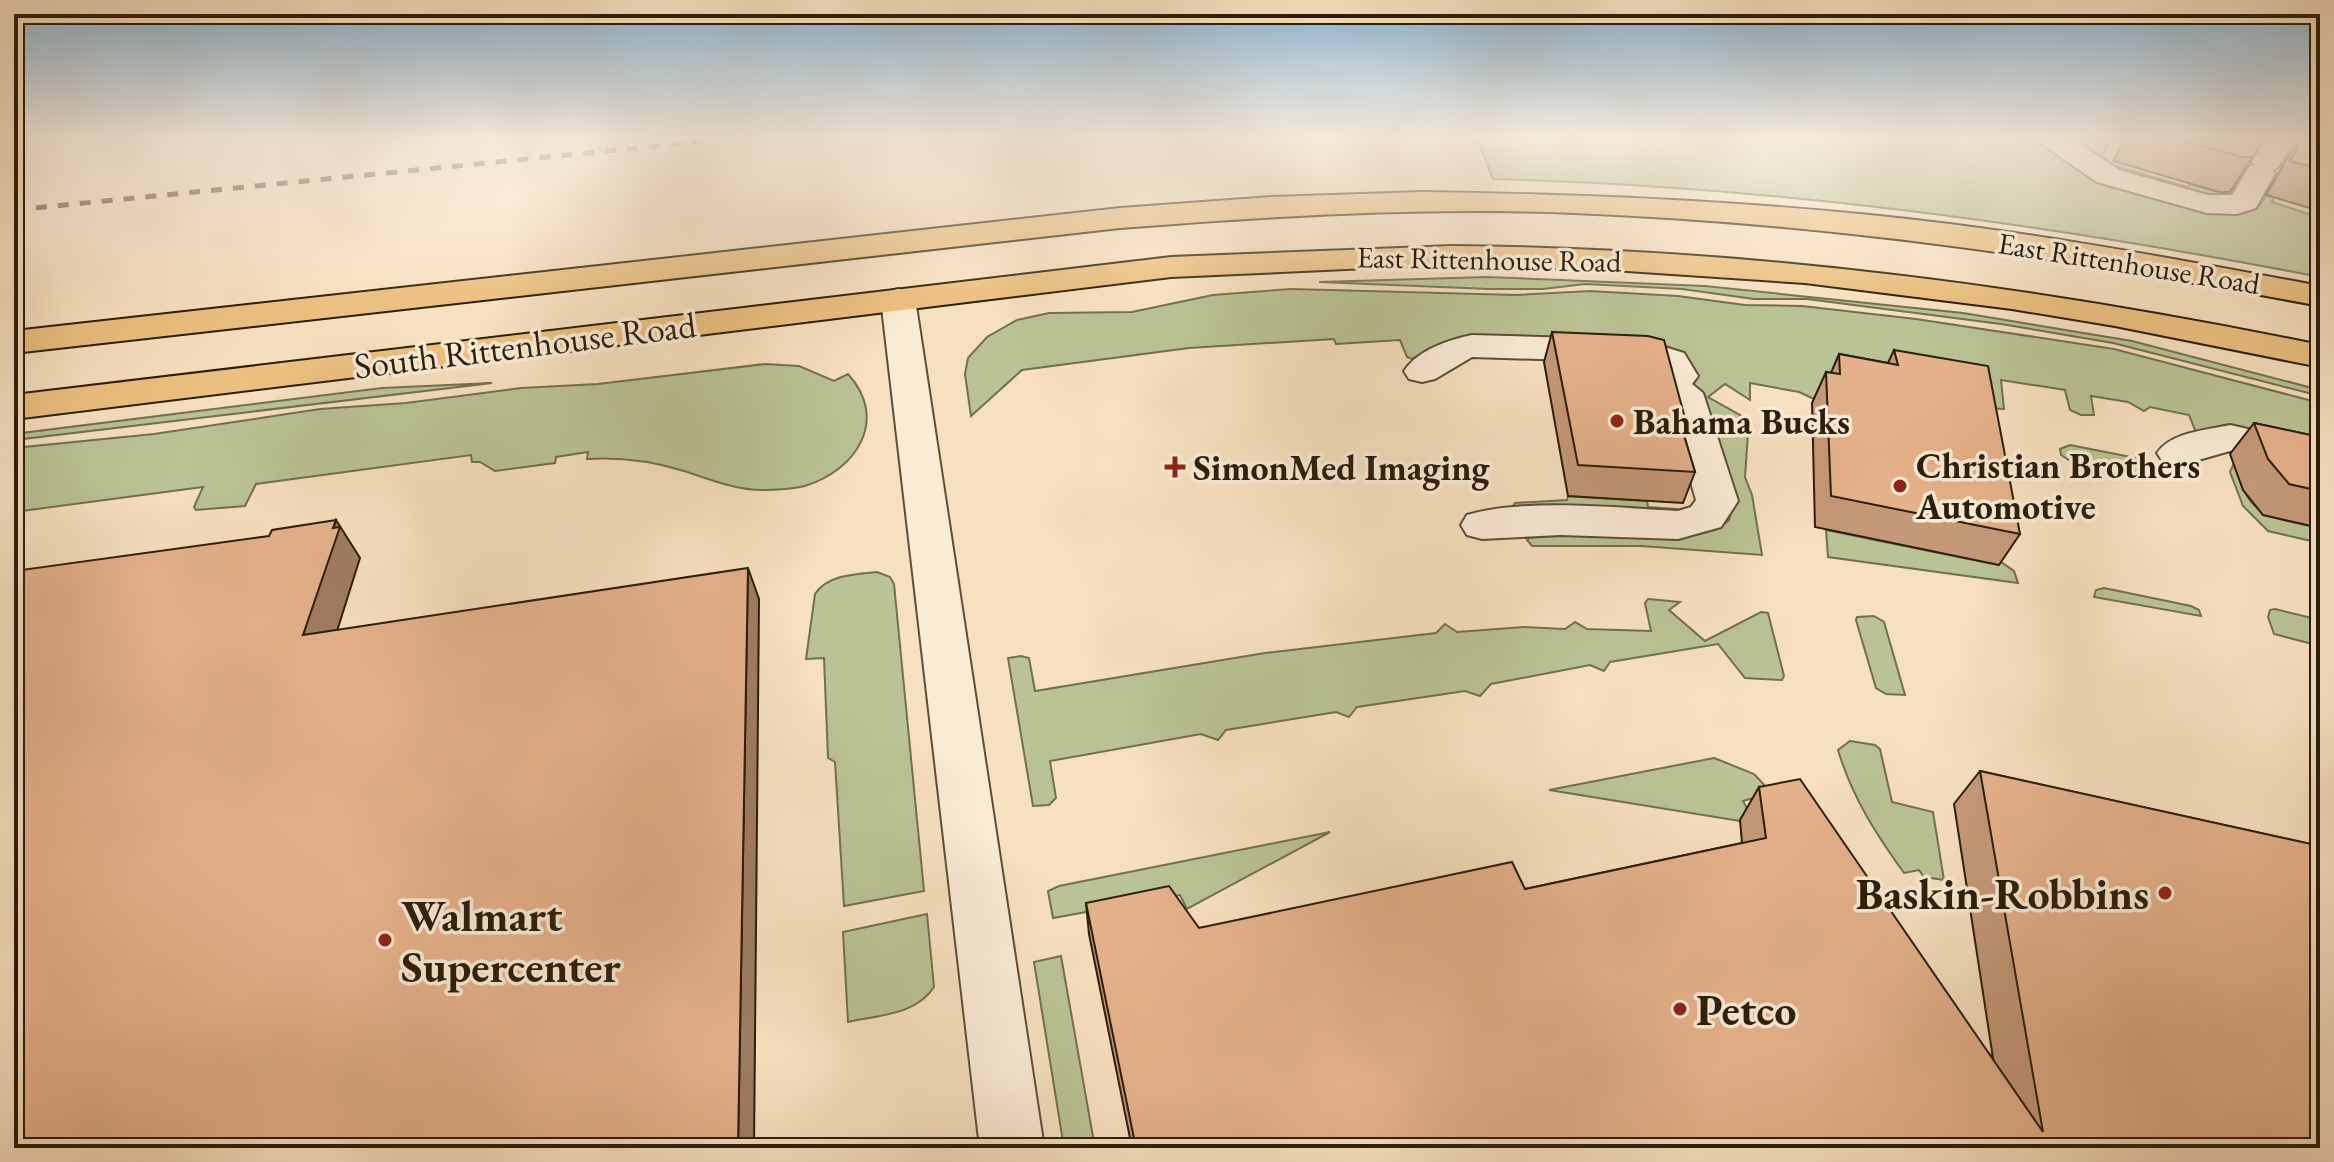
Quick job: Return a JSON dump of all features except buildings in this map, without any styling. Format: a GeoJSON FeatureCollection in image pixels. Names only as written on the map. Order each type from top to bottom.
{"type":"FeatureCollection","features":[{"type":"Feature","properties":{"kind":"main road","name":"East Rittenhouse Road"},"geometry":{"type":"LineString","coordinates":[[1029,228],[1211,209],[1297,205],[1526,200],[1718,210],[1881,225],[2039,247],[2213,274],[2320,296]]}},
{"type":"Feature","properties":{"kind":"main road"},"geometry":{"type":"LineString","coordinates":[[898,299],[919,270],[940,262],[1084,244],[1255,228],[1297,205]]}},
{"type":"Feature","properties":{"kind":"main road","name":"South Rittenhouse Road"},"geometry":{"type":"LineString","coordinates":[[14,342],[1029,228]]}},
{"type":"Feature","properties":{"kind":"main road","name":"East Rittenhouse Road"},"geometry":{"type":"LineString","coordinates":[[1036,283],[1171,267],[1323,258],[1491,256],[1671,262],[1839,275],[2055,305],[2320,356]]}},
{"type":"Feature","properties":{"kind":"main road","name":"South Rittenhouse Road"},"geometry":{"type":"LineString","coordinates":[[14,407],[1036,283]]}},
{"type":"Feature","properties":{"kind":"main road"},"geometry":{"type":"LineString","coordinates":[[2122,317],[2206,306],[2320,329]]}},
{"type":"Feature","properties":{"kind":"lane"},"geometry":{"type":"LineString","coordinates":[[2162,191],[2207,204],[2237,205],[2245,201],[2251,191]]}},
{"type":"Feature","properties":{"kind":"lane"},"geometry":{"type":"LineString","coordinates":[[898,299],[1012,1148]]}},
{"type":"Feature","properties":{"kind":"lane"},"geometry":{"type":"LineString","coordinates":[[1422,371],[1453,352],[1472,346],[1642,351],[1671,361],[1681,384],[1717,501],[1706,517],[1678,525],[1593,521],[1482,525]]}},
{"type":"Feature","properties":{"kind":"lane"},"geometry":{"type":"LineString","coordinates":[[2177,453],[2202,443],[2230,438],[2320,458]]}},
{"type":"Feature","properties":{"kind":"green space"},"geometry":{"type":"Polygon","coordinates":[[[1715,191],[2159,191],[2233,213],[2256,208],[2268,191],[2278,191],[2272,202],[2320,218],[2320,277],[2114,240],[1805,199],[1715,191]]]}},
{"type":"Feature","properties":{"kind":"green space"},"geometry":{"type":"Polygon","coordinates":[[[2191,191],[2216,191],[2230,195],[2221,199],[2191,191]]]}},
{"type":"Feature","properties":{"kind":"green space"},"geometry":{"type":"Polygon","coordinates":[[[1487,277],[1705,286],[1963,313],[2132,341],[2320,390],[2320,396],[2113,343],[2001,324],[1807,299],[1754,299],[1682,289],[1585,284],[1543,289],[1489,289],[1319,282],[1487,277]]]}},
{"type":"Feature","properties":{"kind":"green space"},"geometry":{"type":"Polygon","coordinates":[[[1291,289],[1516,295],[1590,291],[1678,296],[1745,305],[1802,306],[1916,319],[2114,349],[2320,403],[2320,449],[2198,437],[2189,415],[2150,407],[2144,411],[2128,402],[2091,396],[2094,415],[2081,415],[2070,410],[2065,390],[2001,380],[2004,409],[1814,399],[1799,392],[1750,383],[1750,400],[1725,384],[1708,397],[1749,420],[1745,477],[1752,495],[1762,555],[1641,546],[1532,546],[1527,540],[1541,533],[1564,531],[1684,536],[1710,531],[1729,520],[1734,502],[1688,368],[1469,338],[1442,343],[1412,359],[1407,357],[1400,340],[1336,344],[1334,339],[1189,348],[1022,370],[971,416],[965,374],[968,358],[987,337],[1017,320],[1049,313],[1132,312],[1213,295],[1291,289]]]}},
{"type":"Feature","properties":{"kind":"green space"},"geometry":{"type":"Polygon","coordinates":[[[765,364],[799,366],[834,381],[848,374],[860,391],[866,408],[866,425],[852,455],[839,468],[805,486],[752,490],[648,462],[587,459],[588,452],[556,457],[555,463],[495,471],[480,462],[472,462],[471,455],[256,484],[245,506],[196,510],[194,507],[203,487],[14,512],[14,448],[154,434],[320,409],[406,403],[521,388],[598,384],[765,364]]]}},
{"type":"Feature","properties":{"kind":"green space"},"geometry":{"type":"Polygon","coordinates":[[[492,383],[14,440],[14,434],[382,388],[492,383]]]}},
{"type":"Feature","properties":{"kind":"green space"},"geometry":{"type":"Polygon","coordinates":[[[2070,445],[2146,460],[2154,464],[2158,476],[2072,462],[2061,455],[2060,449],[2070,445]]]}},
{"type":"Feature","properties":{"kind":"green space"},"geometry":{"type":"Polygon","coordinates":[[[2235,461],[2246,494],[2254,505],[2274,517],[2320,528],[2320,543],[2268,531],[2243,506],[2230,472],[2235,461]]]}},
{"type":"Feature","properties":{"kind":"green space"},"geometry":{"type":"Polygon","coordinates":[[[1568,496],[1647,501],[1648,507],[1690,510],[1685,513],[1516,510],[1512,507],[1515,503],[1567,500],[1568,496]]]}},
{"type":"Feature","properties":{"kind":"green space"},"geometry":{"type":"Polygon","coordinates":[[[1826,530],[1998,565],[1998,560],[2014,571],[2018,583],[1828,557],[1826,530]]]}},
{"type":"Feature","properties":{"kind":"green space"},"geometry":{"type":"Polygon","coordinates":[[[877,572],[890,577],[894,584],[924,891],[844,906],[835,762],[828,758],[824,658],[806,659],[815,594],[834,579],[877,572]]]}},
{"type":"Feature","properties":{"kind":"green space"},"geometry":{"type":"Polygon","coordinates":[[[2104,588],[2191,606],[2199,610],[2201,616],[2094,597],[2096,590],[2104,588]]]}},
{"type":"Feature","properties":{"kind":"green space"},"geometry":{"type":"Polygon","coordinates":[[[1648,599],[1680,602],[1669,610],[1705,641],[1761,612],[1768,613],[1784,676],[1782,680],[1745,678],[1718,644],[1610,662],[1604,671],[1590,665],[1491,684],[1480,696],[1465,691],[1357,707],[1349,717],[1336,712],[1226,730],[1218,740],[1201,734],[1050,761],[1056,798],[1049,805],[1033,806],[1008,658],[1029,658],[1035,691],[1265,653],[1436,633],[1445,624],[1457,632],[1524,627],[1565,629],[1575,622],[1587,629],[1651,631],[1645,603],[1648,599]]]}},
{"type":"Feature","properties":{"kind":"green space"},"geometry":{"type":"Polygon","coordinates":[[[2270,610],[2320,620],[2320,646],[2274,634],[2268,617],[2270,610]]]}},
{"type":"Feature","properties":{"kind":"green space"},"geometry":{"type":"Polygon","coordinates":[[[1874,616],[1884,622],[1905,695],[1886,694],[1876,688],[1856,620],[1857,617],[1874,616]]]}},
{"type":"Feature","properties":{"kind":"green space"},"geometry":{"type":"Polygon","coordinates":[[[1850,741],[1875,745],[1880,749],[1892,802],[1933,812],[1944,880],[1924,877],[1919,870],[1904,873],[1884,844],[1858,799],[1838,750],[1850,741]]]}},
{"type":"Feature","properties":{"kind":"green space"},"geometry":{"type":"Polygon","coordinates":[[[1714,758],[1754,774],[1772,793],[1743,801],[1752,818],[1740,821],[1549,790],[1714,758]]]}},
{"type":"Feature","properties":{"kind":"green space"},"geometry":{"type":"Polygon","coordinates":[[[1330,832],[1187,909],[1180,895],[1053,918],[1048,891],[1059,886],[1330,832]]]}},
{"type":"Feature","properties":{"kind":"green space"},"geometry":{"type":"Polygon","coordinates":[[[927,914],[934,987],[907,1009],[848,1022],[843,932],[927,914]]]}},
{"type":"Feature","properties":{"kind":"green space"},"geometry":{"type":"Polygon","coordinates":[[[1061,956],[1095,1148],[1064,1148],[1034,962],[1061,956]]]}},
{"type":"Feature","properties":{"kind":"railway"},"geometry":{"type":"LineString","coordinates":[[14,210],[203,191]]}},
{"type":"Feature","properties":{"kind":"place","name":"Bahama Bucks"},"geometry":{"type":"Point","coordinates":[1617,421]}},
{"type":"Feature","properties":{"kind":"place","name":"SimonMed Imaging"},"geometry":{"type":"Point","coordinates":[1175,467]}},
{"type":"Feature","properties":{"kind":"place","name":"Christian Brothers Automotive"},"geometry":{"type":"Point","coordinates":[1900,486]}},
{"type":"Feature","properties":{"kind":"place","name":"Baskin-Robbins"},"geometry":{"type":"Point","coordinates":[2165,893]}},
{"type":"Feature","properties":{"kind":"place","name":"Walmart Supercenter"},"geometry":{"type":"Point","coordinates":[385,940]}},
{"type":"Feature","properties":{"kind":"place","name":"Petco"},"geometry":{"type":"Point","coordinates":[1680,1009]}}]}
